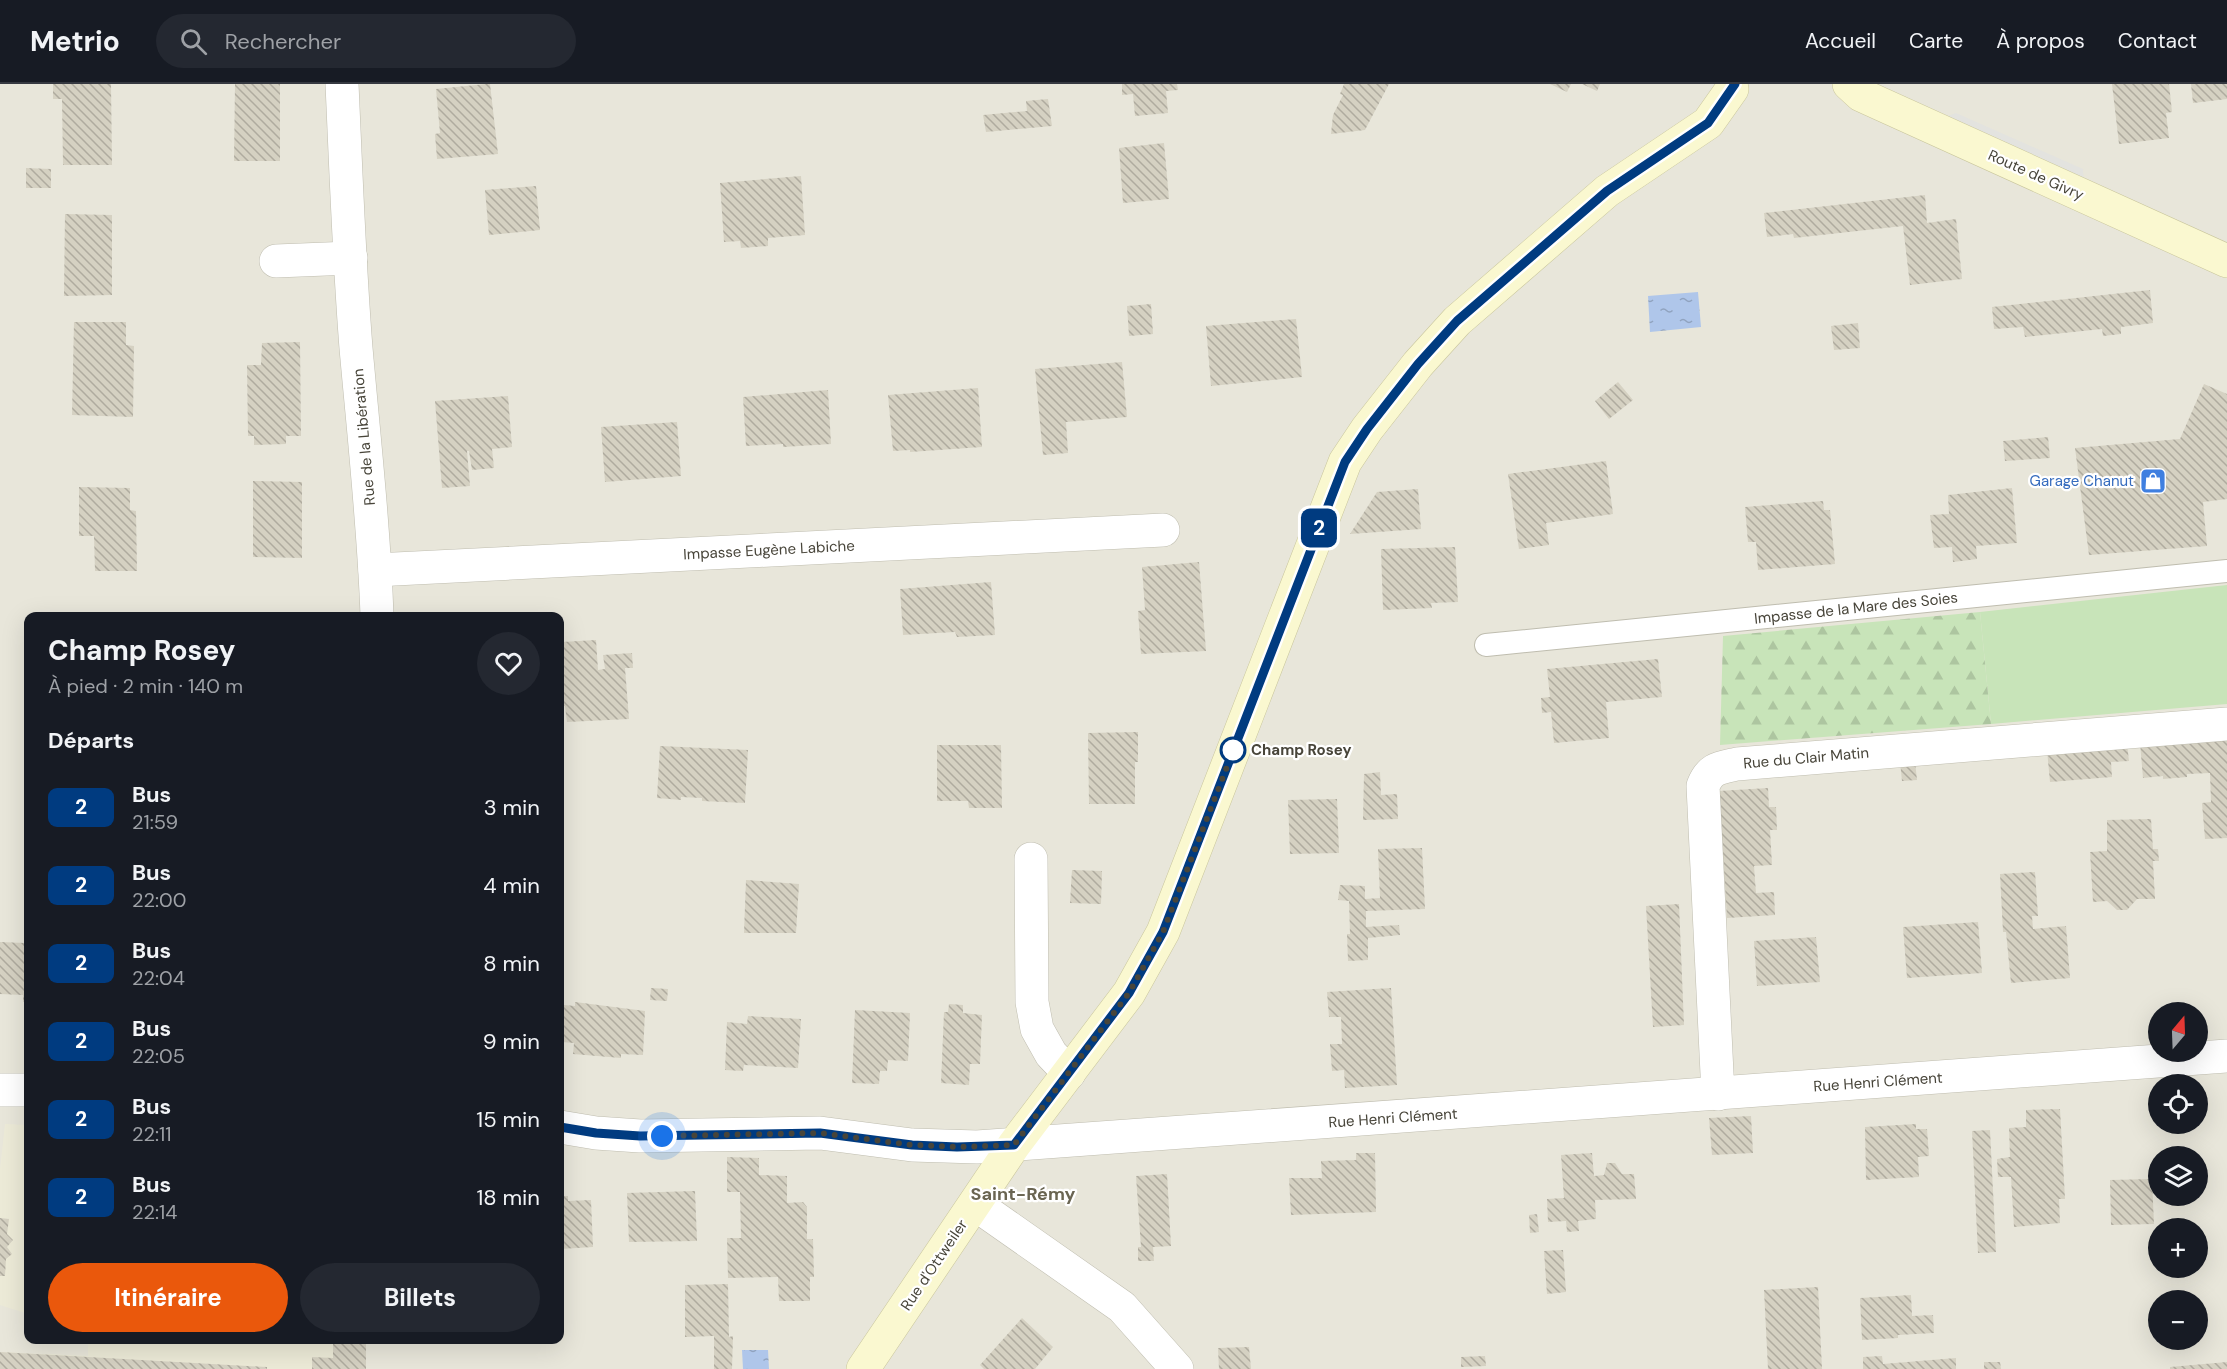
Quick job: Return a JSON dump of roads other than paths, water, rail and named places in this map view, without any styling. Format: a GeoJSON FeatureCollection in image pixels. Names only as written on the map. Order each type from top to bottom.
{"type":"FeatureCollection","features":[{"type":"Feature","properties":{"kind":"street","name":"Rue de la Libération"},"geometry":{"type":"LineString","coordinates":[[342,84],[351,258],[377,612]]}},
{"type":"Feature","properties":{"kind":"street","name":"Route de Givry"},"geometry":{"type":"LineString","coordinates":[[1849,84],[1861,95],[2227,261]]}},
{"type":"Feature","properties":{"kind":"street","name":"Rue d'Ottweiler"},"geometry":{"type":"LineString","coordinates":[[863,1369],[1014,1145],[1129,993],[1163,932],[1345,462],[1367,429],[1418,364],[1457,321],[1607,191],[1708,123],[1734,87]]}},
{"type":"Feature","properties":{"kind":"street"},"geometry":{"type":"LineString","coordinates":[[276,261],[351,258]]}},
{"type":"Feature","properties":{"kind":"street","name":"Impasse Eugène Labiche"},"geometry":{"type":"LineString","coordinates":[[375,570],[1163,530]]}},
{"type":"Feature","properties":{"kind":"street","name":"Rue du Clair Matin"},"geometry":{"type":"LineString","coordinates":[[1718,1094],[1702,786],[1708,774],[1719,768],[1737,764],[2227,724]]}},
{"type":"Feature","properties":{"kind":"street"},"geometry":{"type":"LineString","coordinates":[[1031,859],[1032,1002],[1038,1029],[1051,1054],[1069,1073]]}},
{"type":"Feature","properties":{"kind":"street","name":"Rue Henri Clément"},"geometry":{"type":"LineString","coordinates":[[564,1128],[596,1133],[640,1136],[820,1133],[912,1145],[957,1147],[1014,1145],[2227,1056]]}},
{"type":"Feature","properties":{"kind":"street"},"geometry":{"type":"LineString","coordinates":[[0,1090],[24,1090]]}},
{"type":"Feature","properties":{"kind":"street"},"geometry":{"type":"LineString","coordinates":[[975,1204],[1122,1307],[1177,1369]]}},
{"type":"Feature","properties":{"kind":"lane","name":"Impasse de la Mare des Soies"},"geometry":{"type":"LineString","coordinates":[[1486,645],[2227,571]]}},
{"type":"Feature","properties":{"kind":"water"},"geometry":{"type":"Polygon","coordinates":[[[1698,292],[1701,327],[1650,332],[1648,296],[1698,292]]]}},
{"type":"Feature","properties":{"kind":"water"},"geometry":{"type":"Polygon","coordinates":[[[742,1350],[768,1350],[769,1369],[743,1369],[742,1350]]]}},
{"type":"Feature","properties":{"kind":"place","name":"Garage Chanut"},"geometry":{"type":"Point","coordinates":[2153,481]}},
{"type":"Feature","properties":{"kind":"place","name":"Champ Rosey"},"geometry":{"type":"Point","coordinates":[1233,750]}},
{"type":"Feature","properties":{"kind":"district","name":"Saint-Rémy"},"geometry":{"type":"Point","coordinates":[1023,1194]}}]}
